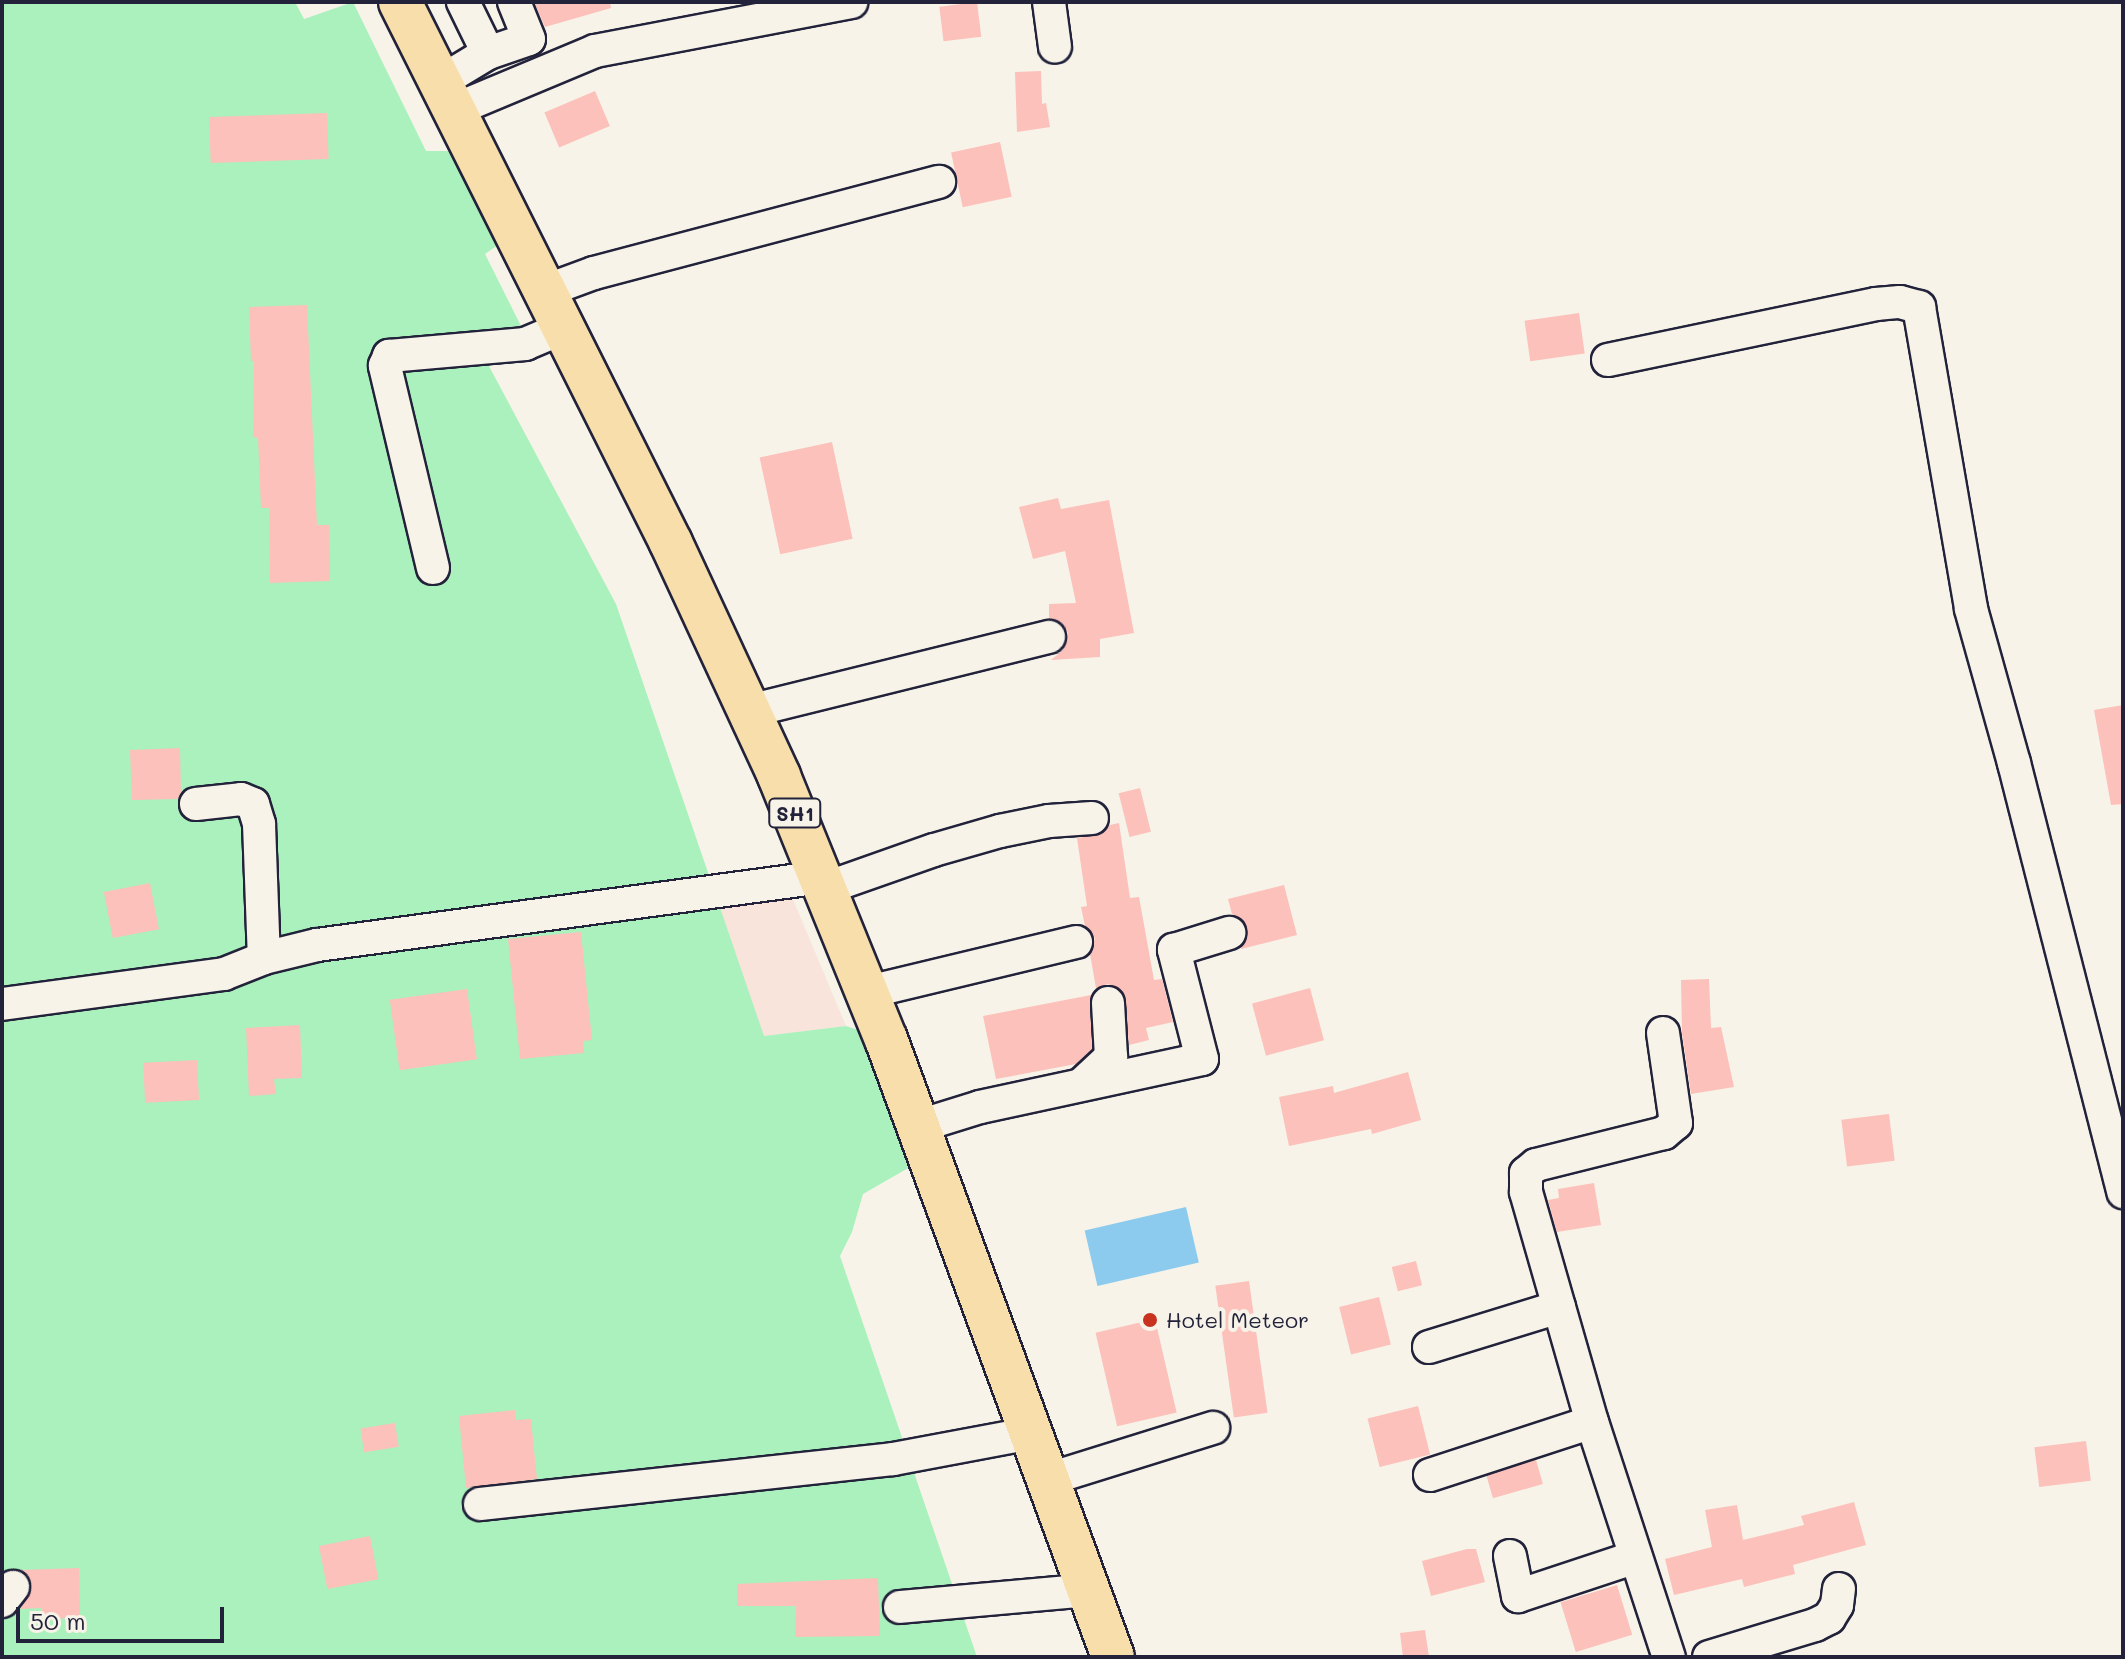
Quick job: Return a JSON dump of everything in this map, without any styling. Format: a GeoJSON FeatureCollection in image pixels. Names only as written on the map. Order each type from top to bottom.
{"type":"FeatureCollection","features":[{"type":"Feature","properties":{"kind":"main road","name":"SH1"},"geometry":{"type":"LineString","coordinates":[[400,2],[671,543],[824,883],[919,1126],[1113,1657]]}},
{"type":"Feature","properties":{"kind":"street"},"geometry":{"type":"LineString","coordinates":[[463,2],[488,53]]}},
{"type":"Feature","properties":{"kind":"street"},"geometry":{"type":"LineString","coordinates":[[447,96],[488,53],[529,39],[514,2]]}},
{"type":"Feature","properties":{"kind":"street"},"geometry":{"type":"LineString","coordinates":[[447,96],[595,51],[851,2]]}},
{"type":"Feature","properties":{"kind":"street"},"geometry":{"type":"LineString","coordinates":[[1049,2],[1055,47]]}},
{"type":"Feature","properties":{"kind":"street"},"geometry":{"type":"LineString","coordinates":[[545,291],[594,273],[939,182]]}},
{"type":"Feature","properties":{"kind":"street"},"geometry":{"type":"LineString","coordinates":[[1608,360],[1876,304],[1900,302],[1919,307],[1971,609],[2014,763],[2123,1192]]}},
{"type":"Feature","properties":{"kind":"street"},"geometry":{"type":"LineString","coordinates":[[433,568],[385,366],[389,356],[525,344],[563,328]]}},
{"type":"Feature","properties":{"kind":"street"},"geometry":{"type":"LineString","coordinates":[[749,711],[1049,637]]}},
{"type":"Feature","properties":{"kind":"street"},"geometry":{"type":"LineString","coordinates":[[196,804],[241,799],[253,804],[259,824],[264,958]]}},
{"type":"Feature","properties":{"kind":"street"},"geometry":{"type":"LineString","coordinates":[[2,1004],[224,974],[264,958],[317,945],[824,883],[1000,831],[1049,821],[1092,818]]}},
{"type":"Feature","properties":{"kind":"street"},"geometry":{"type":"LineString","coordinates":[[919,1126],[1082,1084],[1202,1059],[1174,950],[1229,933]]}},
{"type":"Feature","properties":{"kind":"street"},"geometry":{"type":"LineString","coordinates":[[868,992],[1076,942]]}},
{"type":"Feature","properties":{"kind":"street"},"geometry":{"type":"LineString","coordinates":[[1082,1084],[1111,1057],[1108,1003]]}},
{"type":"Feature","properties":{"kind":"street"},"geometry":{"type":"LineString","coordinates":[[1663,1033],[1678,1118],[1671,1129],[1551,1159],[1526,1173],[1526,1192],[1592,1422],[1669,1657]]}},
{"type":"Feature","properties":{"kind":"street"},"geometry":{"type":"LineString","coordinates":[[1429,1347],[1559,1307]]}},
{"type":"Feature","properties":{"kind":"street"},"geometry":{"type":"LineString","coordinates":[[1430,1475],[1592,1422]]}},
{"type":"Feature","properties":{"kind":"street"},"geometry":{"type":"LineString","coordinates":[[1049,1479],[1213,1428]]}},
{"type":"Feature","properties":{"kind":"street"},"geometry":{"type":"LineString","coordinates":[[480,1504],[878,1461],[1032,1433]]}},
{"type":"Feature","properties":{"kind":"street"},"geometry":{"type":"LineString","coordinates":[[1510,1556],[1518,1596],[1636,1557]]}},
{"type":"Feature","properties":{"kind":"street"},"geometry":{"type":"LineString","coordinates":[[1709,1657],[1829,1618],[1837,1605],[1839,1589]]}},
{"type":"Feature","properties":{"kind":"street"},"geometry":{"type":"LineString","coordinates":[[900,1607],[1089,1590]]}},
{"type":"Feature","properties":{"kind":"shaded area"},"geometry":{"type":"Polygon","coordinates":[[[792,897],[846,1026],[499,1069],[487,932],[792,897]]]}},
{"type":"Feature","properties":{"kind":"green space"},"geometry":{"type":"Polygon","coordinates":[[[2,2],[295,2],[304,19],[353,2],[426,151],[448,151],[498,245],[485,254],[525,334],[474,338],[616,604],[764,1036],[846,1026],[861,1031],[910,1167],[863,1194],[852,1232],[840,1256],[977,1657],[2,1657],[2,2]]]}},
{"type":"Feature","properties":{"kind":"water"},"geometry":{"type":"Polygon","coordinates":[[[1186,1207],[1199,1263],[1097,1286],[1085,1230],[1186,1207]]]}},
{"type":"Feature","properties":{"kind":"building"},"geometry":{"type":"Polygon","coordinates":[[[534,2],[610,2],[611,8],[545,27],[534,2]]]}},
{"type":"Feature","properties":{"kind":"building"},"geometry":{"type":"Polygon","coordinates":[[[977,2],[981,37],[944,41],[939,7],[977,2]]]}},
{"type":"Feature","properties":{"kind":"building"},"geometry":{"type":"Polygon","coordinates":[[[1041,71],[1042,104],[1046,103],[1050,127],[1017,132],[1015,72],[1041,71]]]}},
{"type":"Feature","properties":{"kind":"building"},"geometry":{"type":"Polygon","coordinates":[[[595,91],[610,126],[559,147],[544,112],[595,91]]]}},
{"type":"Feature","properties":{"kind":"building"},"geometry":{"type":"Polygon","coordinates":[[[327,113],[329,159],[211,163],[209,117],[327,113]]]}},
{"type":"Feature","properties":{"kind":"building"},"geometry":{"type":"Polygon","coordinates":[[[1000,142],[1012,197],[963,207],[951,152],[1000,142]]]}},
{"type":"Feature","properties":{"kind":"building"},"geometry":{"type":"Polygon","coordinates":[[[307,305],[317,525],[329,525],[330,581],[270,583],[269,508],[261,508],[258,438],[253,437],[254,361],[251,361],[249,307],[307,305]]]}},
{"type":"Feature","properties":{"kind":"building"},"geometry":{"type":"Polygon","coordinates":[[[1579,313],[1585,354],[1530,361],[1525,321],[1579,313]]]}},
{"type":"Feature","properties":{"kind":"building"},"geometry":{"type":"Polygon","coordinates":[[[832,442],[853,539],[780,554],[760,457],[832,442]]]}},
{"type":"Feature","properties":{"kind":"building"},"geometry":{"type":"Polygon","coordinates":[[[1058,498],[1061,509],[1109,500],[1134,633],[1100,639],[1100,657],[1051,660],[1063,650],[1068,633],[1062,623],[1049,619],[1049,604],[1076,603],[1065,551],[1033,559],[1019,507],[1058,498]]]}},
{"type":"Feature","properties":{"kind":"building"},"geometry":{"type":"Polygon","coordinates":[[[2123,705],[2123,804],[2111,805],[2094,710],[2123,705]]]}},
{"type":"Feature","properties":{"kind":"building"},"geometry":{"type":"Polygon","coordinates":[[[180,748],[181,793],[178,799],[132,800],[130,750],[180,748]]]}},
{"type":"Feature","properties":{"kind":"building"},"geometry":{"type":"Polygon","coordinates":[[[1140,788],[1151,832],[1130,837],[1119,793],[1140,788]]]}},
{"type":"Feature","properties":{"kind":"building"},"geometry":{"type":"Polygon","coordinates":[[[1119,823],[1130,898],[1139,897],[1154,980],[1162,979],[1173,1022],[1146,1028],[1149,1040],[1129,1045],[1124,993],[1108,984],[1096,988],[1090,954],[1095,938],[1085,926],[1081,907],[1087,906],[1077,838],[1102,834],[1110,825],[1119,823]]]}},
{"type":"Feature","properties":{"kind":"building"},"geometry":{"type":"Polygon","coordinates":[[[150,883],[159,929],[113,938],[104,892],[150,883]]]}},
{"type":"Feature","properties":{"kind":"building"},"geometry":{"type":"Polygon","coordinates":[[[1284,885],[1297,935],[1241,949],[1247,928],[1241,919],[1232,914],[1228,899],[1284,885]]]}},
{"type":"Feature","properties":{"kind":"building"},"geometry":{"type":"Polygon","coordinates":[[[581,932],[592,1040],[583,1041],[584,1053],[520,1059],[508,939],[581,932]]]}},
{"type":"Feature","properties":{"kind":"building"},"geometry":{"type":"Polygon","coordinates":[[[1709,979],[1711,1028],[1721,1027],[1734,1087],[1691,1094],[1682,1033],[1681,980],[1709,979]]]}},
{"type":"Feature","properties":{"kind":"building"},"geometry":{"type":"Polygon","coordinates":[[[1310,988],[1324,1040],[1266,1056],[1252,1004],[1310,988]]]}},
{"type":"Feature","properties":{"kind":"building"},"geometry":{"type":"Polygon","coordinates":[[[467,989],[477,1059],[400,1070],[390,1000],[467,989]]]}},
{"type":"Feature","properties":{"kind":"building"},"geometry":{"type":"Polygon","coordinates":[[[1091,995],[1092,1049],[1076,1064],[996,1079],[983,1016],[1091,995]]]}},
{"type":"Feature","properties":{"kind":"building"},"geometry":{"type":"Polygon","coordinates":[[[300,1025],[302,1078],[274,1079],[276,1094],[249,1096],[246,1028],[300,1025]]]}},
{"type":"Feature","properties":{"kind":"building"},"geometry":{"type":"Polygon","coordinates":[[[197,1060],[199,1100],[145,1103],[143,1063],[197,1060]]]}},
{"type":"Feature","properties":{"kind":"building"},"geometry":{"type":"Polygon","coordinates":[[[1408,1072],[1421,1120],[1372,1134],[1371,1129],[1289,1146],[1279,1097],[1333,1086],[1334,1093],[1408,1072]]]}},
{"type":"Feature","properties":{"kind":"building"},"geometry":{"type":"Polygon","coordinates":[[[1889,1114],[1895,1161],[1847,1166],[1841,1120],[1889,1114]]]}},
{"type":"Feature","properties":{"kind":"building"},"geometry":{"type":"Polygon","coordinates":[[[1594,1183],[1601,1225],[1557,1232],[1548,1200],[1559,1198],[1558,1189],[1594,1183]]]}},
{"type":"Feature","properties":{"kind":"building"},"geometry":{"type":"Polygon","coordinates":[[[1416,1261],[1422,1285],[1398,1291],[1392,1267],[1416,1261]]]}},
{"type":"Feature","properties":{"kind":"building"},"geometry":{"type":"Polygon","coordinates":[[[1249,1281],[1268,1413],[1234,1417],[1215,1286],[1249,1281]]]}},
{"type":"Feature","properties":{"kind":"building"},"geometry":{"type":"Polygon","coordinates":[[[1379,1297],[1391,1345],[1351,1354],[1339,1307],[1379,1297]]]}},
{"type":"Feature","properties":{"kind":"building"},"geometry":{"type":"Polygon","coordinates":[[[1155,1319],[1177,1413],[1117,1426],[1096,1333],[1155,1319]]]}},
{"type":"Feature","properties":{"kind":"building"},"geometry":{"type":"Polygon","coordinates":[[[1418,1406],[1430,1455],[1380,1467],[1368,1419],[1418,1406]]]}},
{"type":"Feature","properties":{"kind":"building"},"geometry":{"type":"Polygon","coordinates":[[[515,1410],[516,1420],[531,1419],[537,1479],[466,1488],[459,1416],[515,1410]]]}},
{"type":"Feature","properties":{"kind":"building"},"geometry":{"type":"Polygon","coordinates":[[[395,1423],[399,1447],[364,1452],[360,1428],[395,1423]]]}},
{"type":"Feature","properties":{"kind":"building"},"geometry":{"type":"Polygon","coordinates":[[[2086,1441],[2091,1481],[2039,1487],[2034,1447],[2086,1441]]]}},
{"type":"Feature","properties":{"kind":"building"},"geometry":{"type":"Polygon","coordinates":[[[1536,1460],[1543,1484],[1493,1498],[1486,1474],[1536,1460]]]}},
{"type":"Feature","properties":{"kind":"building"},"geometry":{"type":"Polygon","coordinates":[[[1854,1502],[1866,1545],[1793,1565],[1795,1574],[1744,1587],[1742,1579],[1674,1595],[1665,1559],[1712,1547],[1705,1510],[1737,1505],[1743,1540],[1804,1525],[1801,1516],[1854,1502]]]}},
{"type":"Feature","properties":{"kind":"building"},"geometry":{"type":"Polygon","coordinates":[[[370,1536],[378,1579],[327,1589],[319,1546],[370,1536]]]}},
{"type":"Feature","properties":{"kind":"building"},"geometry":{"type":"Polygon","coordinates":[[[1476,1549],[1485,1582],[1431,1596],[1422,1561],[1476,1549]]]}},
{"type":"Feature","properties":{"kind":"building"},"geometry":{"type":"Polygon","coordinates":[[[79,1568],[80,1618],[42,1619],[42,1608],[20,1609],[32,1589],[30,1579],[20,1570],[79,1568]]]}},
{"type":"Feature","properties":{"kind":"building"},"geometry":{"type":"Polygon","coordinates":[[[878,1578],[880,1636],[795,1637],[796,1606],[737,1606],[737,1584],[878,1578]]]}},
{"type":"Feature","properties":{"kind":"building"},"geometry":{"type":"Polygon","coordinates":[[[1617,1585],[1632,1635],[1576,1652],[1561,1602],[1617,1585]]]}},
{"type":"Feature","properties":{"kind":"building"},"geometry":{"type":"Polygon","coordinates":[[[1425,1630],[1429,1657],[1403,1657],[1400,1633],[1425,1630]]]}},
{"type":"Feature","properties":{"kind":"place","name":"Hotel Meteor"},"geometry":{"type":"Point","coordinates":[1150,1320]}}]}
